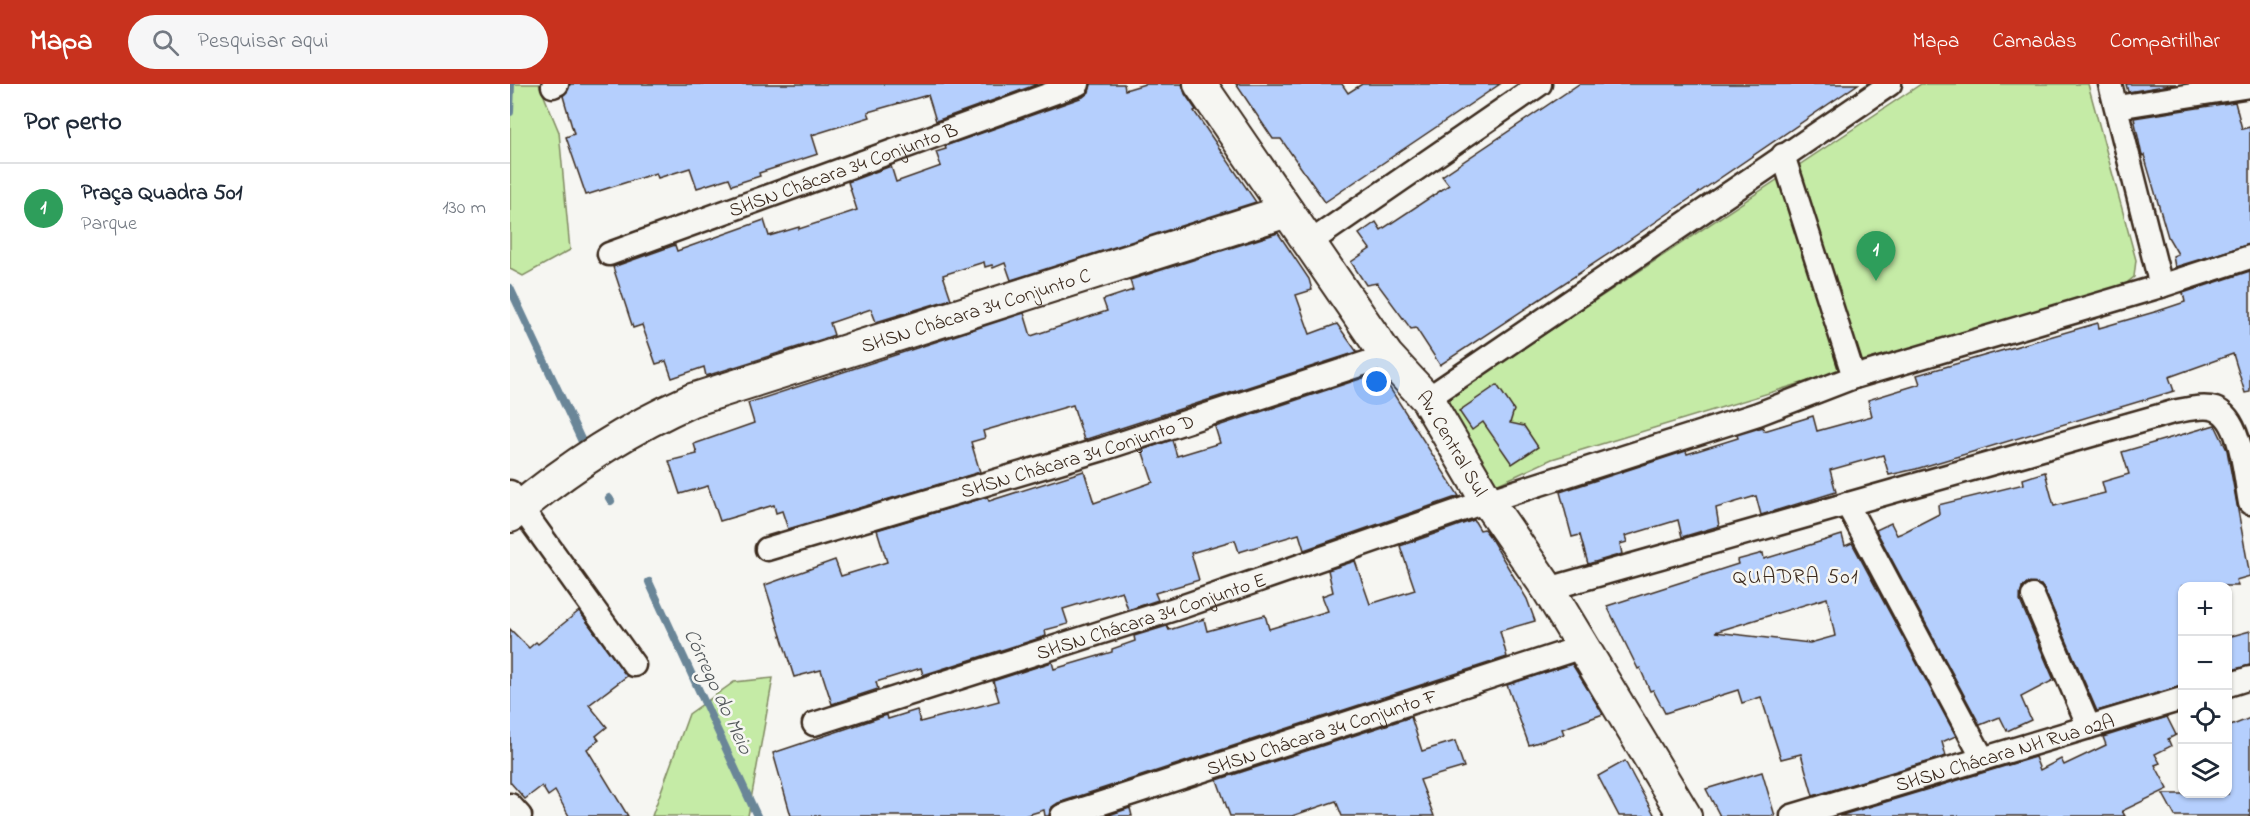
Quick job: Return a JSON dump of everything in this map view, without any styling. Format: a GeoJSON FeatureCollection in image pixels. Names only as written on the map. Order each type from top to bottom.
{"type":"FeatureCollection","features":[{"type":"Feature","properties":{"kind":"street","name":"SHSN Chácara 34 Conjunto B"},"geometry":{"type":"LineString","coordinates":[[609,254],[1078,84]]}},
{"type":"Feature","properties":{"kind":"street","name":"Av. Central Sul"},"geometry":{"type":"LineString","coordinates":[[1200,84],[1387,356],[1427,399],[1487,501],[1548,589],[1685,816]]}},
{"type":"Feature","properties":{"kind":"street"},"geometry":{"type":"LineString","coordinates":[[1310,243],[1540,84]]}},
{"type":"Feature","properties":{"kind":"street"},"geometry":{"type":"LineString","coordinates":[[1427,399],[1890,84]]}},
{"type":"Feature","properties":{"kind":"street"},"geometry":{"type":"LineString","coordinates":[[2110,84],[2161,286]]}},
{"type":"Feature","properties":{"kind":"street"},"geometry":{"type":"LineString","coordinates":[[2117,107],[2250,86]]}},
{"type":"Feature","properties":{"kind":"street"},"geometry":{"type":"LineString","coordinates":[[1783,155],[1854,377]]}},
{"type":"Feature","properties":{"kind":"street","name":"SHSN Chácara 34 Conjunto C"},"geometry":{"type":"LineString","coordinates":[[514,504],[666,411],[717,390],[1287,211]]}},
{"type":"Feature","properties":{"kind":"street","name":"SHSN Chácara 34 Conjunto E"},"geometry":{"type":"LineString","coordinates":[[814,724],[1184,606],[1487,501],[1758,414],[1854,377],[2161,286],[2250,257]]}},
{"type":"Feature","properties":{"kind":"street","name":"SHSN Chácara 34 Conjunto D"},"geometry":{"type":"LineString","coordinates":[[767,549],[1103,449],[1387,356]]}},
{"type":"Feature","properties":{"kind":"street"},"geometry":{"type":"LineString","coordinates":[[1548,589],[2173,412],[2199,408],[2216,409],[2230,420],[2238,438],[2250,502]]}},
{"type":"Feature","properties":{"kind":"street"},"geometry":{"type":"LineString","coordinates":[[514,504],[634,665]]}},
{"type":"Feature","properties":{"kind":"street"},"geometry":{"type":"LineString","coordinates":[[1847,504],[1983,759]]}},
{"type":"Feature","properties":{"kind":"street"},"geometry":{"type":"LineString","coordinates":[[2033,596],[2089,727]]}},
{"type":"Feature","properties":{"kind":"street","name":"SHSN Chácara 34 Conjunto F"},"geometry":{"type":"LineString","coordinates":[[1062,816],[1582,647]]}},
{"type":"Feature","properties":{"kind":"street"},"geometry":{"type":"LineString","coordinates":[[2232,684],[2250,678]]}},
{"type":"Feature","properties":{"kind":"street","name":"SHSN Chácara NH Rua 02A"},"geometry":{"type":"LineString","coordinates":[[1792,816],[2178,700]]}},
{"type":"Feature","properties":{"kind":"street"},"geometry":{"type":"LineString","coordinates":[[510,805],[519,816]]}},
{"type":"Feature","properties":{"kind":"green space"},"geometry":{"type":"Polygon","coordinates":[[[510,84],[539,84],[559,132],[570,250],[523,276],[510,269],[510,84]]]}},
{"type":"Feature","properties":{"kind":"green space"},"geometry":{"type":"Polygon","coordinates":[[[1921,84],[2088,84],[2136,260],[2134,277],[2124,285],[1552,459],[1494,486],[1442,409],[1456,393],[1921,84]]]}},
{"type":"Feature","properties":{"kind":"green space"},"geometry":{"type":"Polygon","coordinates":[[[773,678],[748,816],[652,816],[689,714],[734,682],[773,678]]]}},
{"type":"Feature","properties":{"kind":"building"},"geometry":{"type":"Polygon","coordinates":[[[570,84],[1038,84],[936,121],[928,95],[868,112],[870,117],[812,135],[818,154],[759,173],[760,176],[732,185],[729,178],[697,188],[690,168],[658,178],[656,173],[586,195],[566,137],[574,134],[563,96],[570,84]]]}},
{"type":"Feature","properties":{"kind":"building"},"geometry":{"type":"Polygon","coordinates":[[[1091,84],[1124,84],[1125,90],[1145,84],[1182,84],[1185,94],[1196,110],[1194,111],[1256,202],[1011,280],[1005,263],[993,268],[992,265],[985,267],[984,262],[943,275],[951,299],[876,322],[871,309],[830,323],[834,335],[706,376],[704,367],[672,378],[666,361],[656,364],[642,325],[633,328],[613,267],[675,245],[677,251],[764,220],[769,236],[857,210],[848,182],[891,166],[896,182],[941,166],[936,152],[946,149],[945,146],[1083,97],[1089,92],[1091,84]]]}},
{"type":"Feature","properties":{"kind":"building"},"geometry":{"type":"Polygon","coordinates":[[[1236,84],[1342,84],[1348,93],[1362,84],[1500,84],[1325,202],[1281,139],[1273,139],[1236,84]]]}},
{"type":"Feature","properties":{"kind":"building"},"geometry":{"type":"Polygon","coordinates":[[[1579,84],[1858,84],[1619,247],[1440,365],[1416,328],[1411,329],[1377,283],[1366,285],[1351,262],[1370,249],[1359,234],[1376,222],[1381,230],[1449,185],[1442,176],[1579,84]]]}},
{"type":"Feature","properties":{"kind":"building"},"geometry":{"type":"Polygon","coordinates":[[[2126,84],[2176,84],[2128,92],[2126,84]]]}},
{"type":"Feature","properties":{"kind":"building"},"geometry":{"type":"Polygon","coordinates":[[[2235,102],[2242,129],[2250,127],[2250,244],[2175,267],[2173,256],[2178,254],[2168,237],[2144,155],[2142,156],[2134,118],[2235,102]]]}},
{"type":"Feature","properties":{"kind":"building"},"geometry":{"type":"Polygon","coordinates":[[[1278,233],[1309,279],[1312,290],[1296,295],[1310,334],[1337,324],[1357,352],[1084,440],[1073,405],[983,431],[985,438],[971,442],[980,472],[788,529],[782,511],[776,513],[774,505],[720,521],[708,486],[680,494],[669,461],[697,454],[694,444],[754,423],[748,403],[1024,313],[1031,336],[1107,311],[1103,300],[1133,290],[1130,280],[1278,233]]]}},
{"type":"Feature","properties":{"kind":"building"},"geometry":{"type":"Polygon","coordinates":[[[2250,271],[2250,392],[2245,393],[2233,354],[2169,377],[2174,391],[1916,469],[1889,475],[1883,455],[1830,470],[1836,492],[1761,515],[1756,496],[1716,508],[1719,526],[1682,537],[1678,520],[1625,536],[1627,542],[1620,544],[1622,554],[1588,564],[1580,535],[1572,537],[1560,492],[1686,451],[1687,454],[1738,438],[1737,435],[1763,427],[1764,431],[1813,416],[1817,431],[1872,416],[1868,400],[1920,384],[1917,375],[2098,323],[2099,328],[2158,311],[2185,302],[2183,293],[2250,271]]]}},
{"type":"Feature","properties":{"kind":"building"},"geometry":{"type":"Polygon","coordinates":[[[1375,374],[1386,382],[1459,496],[1304,550],[1299,534],[1239,552],[1235,540],[1191,553],[1199,580],[1155,593],[1158,600],[1128,610],[1122,591],[1063,609],[1068,624],[1045,630],[1046,636],[923,675],[921,668],[876,682],[878,689],[832,704],[821,670],[794,677],[765,585],[835,560],[841,576],[887,562],[877,530],[987,497],[989,501],[1084,471],[1094,503],[1153,482],[1142,450],[1172,440],[1177,456],[1220,443],[1215,427],[1375,374]]]}},
{"type":"Feature","properties":{"kind":"building"},"geometry":{"type":"Polygon","coordinates":[[[1497,385],[1514,410],[1510,423],[1524,426],[1538,447],[1512,464],[1483,422],[1472,430],[1459,411],[1497,385]]]}},
{"type":"Feature","properties":{"kind":"building"},"geometry":{"type":"Polygon","coordinates":[[[2215,425],[2227,450],[2250,576],[2236,580],[2238,586],[2232,586],[2232,582],[2178,582],[2178,687],[2097,711],[2045,591],[2041,585],[2028,583],[2022,588],[2020,601],[2054,680],[2021,697],[2031,720],[2007,731],[2000,717],[1980,725],[1876,530],[1891,523],[1897,535],[1939,514],[1938,505],[2024,484],[2023,479],[2045,472],[2054,506],[2105,493],[2102,482],[2129,474],[2122,452],[2215,425]]]}},
{"type":"Feature","properties":{"kind":"building"},"geometry":{"type":"Polygon","coordinates":[[[1474,520],[1480,530],[1484,529],[1490,537],[1527,599],[1535,621],[1500,631],[1507,657],[1058,803],[1052,807],[1049,816],[1045,816],[1044,810],[1024,816],[791,816],[773,753],[887,715],[888,719],[917,710],[920,722],[999,701],[993,681],[1052,662],[1054,669],[1112,652],[1112,649],[1135,641],[1134,636],[1167,626],[1169,630],[1204,619],[1207,631],[1265,615],[1269,629],[1328,611],[1322,596],[1333,592],[1328,570],[1355,561],[1370,604],[1415,590],[1400,546],[1474,520]]]}},
{"type":"Feature","properties":{"kind":"building"},"geometry":{"type":"Polygon","coordinates":[[[1842,535],[1845,546],[1852,543],[1956,736],[1942,742],[1946,756],[1813,796],[1801,754],[1781,759],[1761,697],[1742,703],[1738,690],[1665,713],[1653,690],[1650,691],[1640,668],[1638,669],[1607,606],[1738,564],[1737,560],[1763,553],[1764,559],[1842,535]],[[1827,598],[1715,632],[1810,643],[1835,636],[1827,598]]]}},
{"type":"Feature","properties":{"kind":"building"},"geometry":{"type":"Polygon","coordinates":[[[579,611],[627,676],[589,705],[607,727],[596,736],[599,740],[587,749],[628,816],[569,816],[555,791],[548,796],[542,786],[525,799],[510,782],[510,629],[529,648],[536,642],[538,644],[579,611]]]}},
{"type":"Feature","properties":{"kind":"building"},"geometry":{"type":"Polygon","coordinates":[[[2250,631],[2250,665],[2232,670],[2232,636],[2250,631]]]}},
{"type":"Feature","properties":{"kind":"building"},"geometry":{"type":"Polygon","coordinates":[[[1572,664],[1603,714],[1562,729],[1564,734],[1529,745],[1507,685],[1572,664]]]}},
{"type":"Feature","properties":{"kind":"building"},"geometry":{"type":"Polygon","coordinates":[[[1411,717],[1422,751],[1455,741],[1464,767],[1420,780],[1434,816],[1342,816],[1336,801],[1292,816],[1230,816],[1217,780],[1411,717]]]}},
{"type":"Feature","properties":{"kind":"building"},"geometry":{"type":"Polygon","coordinates":[[[2167,717],[2176,735],[2168,739],[2171,746],[2155,754],[2160,763],[2155,765],[2168,789],[2122,811],[2125,816],[1839,816],[2035,757],[2040,770],[2061,759],[2064,765],[2106,745],[2103,737],[2167,717]]]}},
{"type":"Feature","properties":{"kind":"building"},"geometry":{"type":"Polygon","coordinates":[[[2250,718],[2250,816],[2175,816],[2163,794],[2178,794],[2178,798],[2232,798],[2232,725],[2250,718]]]}},
{"type":"Feature","properties":{"kind":"building"},"geometry":{"type":"Polygon","coordinates":[[[1625,761],[1655,816],[1619,816],[1598,776],[1625,761]]]}},
{"type":"Feature","properties":{"kind":"building"},"geometry":{"type":"Polygon","coordinates":[[[1762,772],[1775,816],[1720,816],[1706,789],[1762,772]]]}},
{"type":"Feature","properties":{"kind":"building"},"geometry":{"type":"Polygon","coordinates":[[[1130,808],[1132,816],[1106,816],[1130,808]]]}},
{"type":"Feature","properties":{"kind":"waterway","name":"Córrego do Meio"},"geometry":{"type":"LineString","coordinates":[[510,112],[511,84]]}},
{"type":"Feature","properties":{"kind":"waterway","name":"Córrego do Meio"},"geometry":{"type":"LineString","coordinates":[[510,288],[586,450]]}},
{"type":"Feature","properties":{"kind":"waterway","name":"Córrego do Meio"},"geometry":{"type":"LineString","coordinates":[[649,582],[757,816]]}},
{"type":"Feature","properties":{"kind":"place","name":"Praça Quadra 501"},"geometry":{"type":"Point","coordinates":[1876,281]}},
{"type":"Feature","properties":{"kind":"district","name":"QUADRA 501"},"geometry":{"type":"Point","coordinates":[1796,576]}}]}
